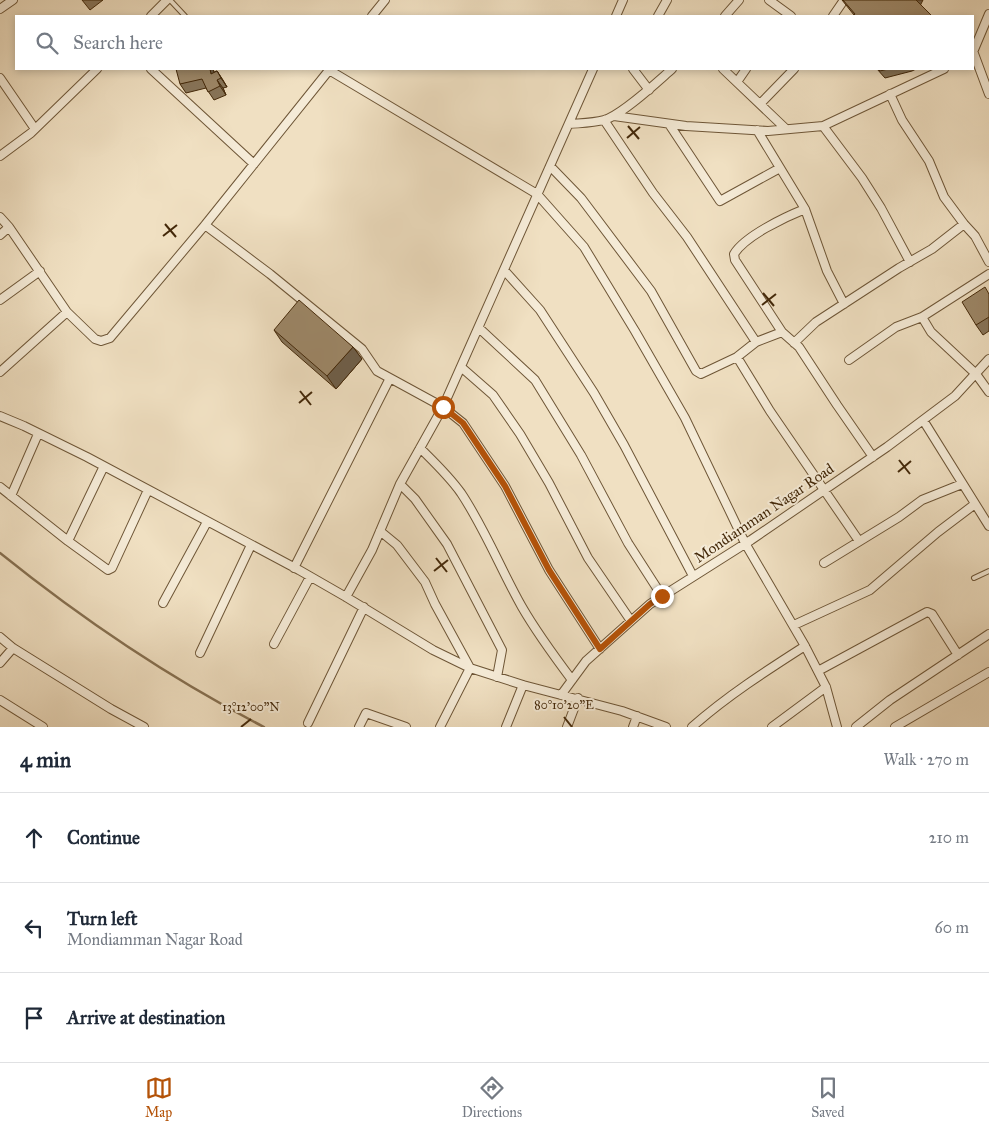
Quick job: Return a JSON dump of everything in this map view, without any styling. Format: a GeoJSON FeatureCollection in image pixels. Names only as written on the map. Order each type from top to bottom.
{"type":"FeatureCollection","features":[{"type":"Feature","properties":{"kind":"street"},"geometry":{"type":"LineString","coordinates":[[0,9],[13,0]]}},
{"type":"Feature","properties":{"kind":"street"},"geometry":{"type":"LineString","coordinates":[[152,15],[168,0]]}},
{"type":"Feature","properties":{"kind":"street"},"geometry":{"type":"LineString","coordinates":[[373,15],[385,0]]}},
{"type":"Feature","properties":{"kind":"street"},"geometry":{"type":"LineString","coordinates":[[616,15],[623,0]]}},
{"type":"Feature","properties":{"kind":"street"},"geometry":{"type":"LineString","coordinates":[[659,15],[667,0]]}},
{"type":"Feature","properties":{"kind":"street"},"geometry":{"type":"LineString","coordinates":[[726,15],[739,0]]}},
{"type":"Feature","properties":{"kind":"street"},"geometry":{"type":"LineString","coordinates":[[769,0],[785,15]]}},
{"type":"Feature","properties":{"kind":"street"},"geometry":{"type":"LineString","coordinates":[[833,15],[844,0]]}},
{"type":"Feature","properties":{"kind":"street"},"geometry":{"type":"LineString","coordinates":[[974,50],[989,14]]}},
{"type":"Feature","properties":{"kind":"street"},"geometry":{"type":"LineString","coordinates":[[974,55],[989,94]]}},
{"type":"Feature","properties":{"kind":"street"},"geometry":{"type":"LineString","coordinates":[[1,153],[35,129],[96,70]]}},
{"type":"Feature","properties":{"kind":"street"},"geometry":{"type":"LineString","coordinates":[[152,70],[254,164]]}},
{"type":"Feature","properties":{"kind":"street"},"geometry":{"type":"LineString","coordinates":[[0,217],[9,227],[67,312],[95,339],[101,341],[110,338],[205,225],[330,70],[538,194],[584,247],[685,418],[746,543],[794,625],[826,687],[837,727]]}},
{"type":"Feature","properties":{"kind":"street"},"geometry":{"type":"LineString","coordinates":[[346,597],[372,550],[400,484],[443,407],[593,70]]}},
{"type":"Feature","properties":{"kind":"street"},"geometry":{"type":"LineString","coordinates":[[634,70],[648,90]]}},
{"type":"Feature","properties":{"kind":"street"},"geometry":{"type":"LineString","coordinates":[[569,124],[604,120],[614,116],[671,70]]}},
{"type":"Feature","properties":{"kind":"street"},"geometry":{"type":"LineString","coordinates":[[724,70],[786,129]]}},
{"type":"Feature","properties":{"kind":"street"},"geometry":{"type":"LineString","coordinates":[[737,82],[745,70]]}},
{"type":"Feature","properties":{"kind":"street"},"geometry":{"type":"LineString","coordinates":[[760,104],[793,70]]}},
{"type":"Feature","properties":{"kind":"street"},"geometry":{"type":"LineString","coordinates":[[614,116],[669,124],[757,130],[823,126],[942,70]]}},
{"type":"Feature","properties":{"kind":"street"},"geometry":{"type":"LineString","coordinates":[[0,78],[35,129]]}},
{"type":"Feature","properties":{"kind":"street"},"geometry":{"type":"LineString","coordinates":[[890,94],[902,120],[930,161],[944,197],[975,236],[989,262]]}},
{"type":"Feature","properties":{"kind":"street"},"geometry":{"type":"LineString","coordinates":[[604,120],[653,193],[687,236],[756,342]]}},
{"type":"Feature","properties":{"kind":"street"},"geometry":{"type":"LineString","coordinates":[[669,124],[720,201],[780,168]]}},
{"type":"Feature","properties":{"kind":"street"},"geometry":{"type":"LineString","coordinates":[[823,126],[862,178],[881,208],[910,262]]}},
{"type":"Feature","properties":{"kind":"street"},"geometry":{"type":"LineString","coordinates":[[757,130],[804,209],[828,271],[844,304]]}},
{"type":"Feature","properties":{"kind":"street"},"geometry":{"type":"LineString","coordinates":[[550,166],[581,198],[651,291],[696,371],[701,374],[707,373],[737,357],[756,342],[782,332]]}},
{"type":"Feature","properties":{"kind":"street"},"geometry":{"type":"LineString","coordinates":[[804,209],[758,234],[734,254],[782,332],[799,347],[836,405],[873,457]]}},
{"type":"Feature","properties":{"kind":"street"},"geometry":{"type":"LineString","coordinates":[[794,343],[816,322],[932,249],[964,224]]}},
{"type":"Feature","properties":{"kind":"street"},"geometry":{"type":"LineString","coordinates":[[205,225],[270,274],[362,348],[377,371],[443,407],[463,423],[505,486],[549,570],[600,649]]}},
{"type":"Feature","properties":{"kind":"street"},"geometry":{"type":"LineString","coordinates":[[0,235],[9,227]]}},
{"type":"Feature","properties":{"kind":"street"},"geometry":{"type":"LineString","coordinates":[[504,270],[540,310],[594,393],[624,444],[693,576]]}},
{"type":"Feature","properties":{"kind":"street"},"geometry":{"type":"LineString","coordinates":[[0,300],[40,271]]}},
{"type":"Feature","properties":{"kind":"street"},"geometry":{"type":"LineString","coordinates":[[849,360],[896,327],[922,317],[989,274]]}},
{"type":"Feature","properties":{"kind":"street"},"geometry":{"type":"LineString","coordinates":[[0,372],[67,312]]}},
{"type":"Feature","properties":{"kind":"street"},"geometry":{"type":"LineString","coordinates":[[922,317],[931,332],[976,374],[989,392]]}},
{"type":"Feature","properties":{"kind":"street"},"geometry":{"type":"LineString","coordinates":[[479,328],[535,380],[581,454],[628,543],[662,596]]}},
{"type":"Feature","properties":{"kind":"street"},"geometry":{"type":"LineString","coordinates":[[737,357],[770,411],[859,541]]}},
{"type":"Feature","properties":{"kind":"street","name":"Mondiamman Nagar Road"},"geometry":{"type":"LineString","coordinates":[[561,695],[586,661],[650,604],[746,543],[873,457],[955,396],[989,359]]}},
{"type":"Feature","properties":{"kind":"street"},"geometry":{"type":"LineString","coordinates":[[461,367],[493,394],[520,434],[549,483],[588,558],[631,621]]}},
{"type":"Feature","properties":{"kind":"street"},"geometry":{"type":"LineString","coordinates":[[294,568],[390,378]]}},
{"type":"Feature","properties":{"kind":"street"},"geometry":{"type":"LineString","coordinates":[[0,416],[104,466],[346,597],[432,650],[470,668],[523,685],[578,698],[666,727]]}},
{"type":"Feature","properties":{"kind":"street"},"geometry":{"type":"LineString","coordinates":[[923,420],[989,526]]}},
{"type":"Feature","properties":{"kind":"street"},"geometry":{"type":"LineString","coordinates":[[11,496],[38,434]]}},
{"type":"Feature","properties":{"kind":"street"},"geometry":{"type":"LineString","coordinates":[[420,448],[442,469],[460,492],[481,526],[523,608],[548,648],[572,680]]}},
{"type":"Feature","properties":{"kind":"street"},"geometry":{"type":"LineString","coordinates":[[68,541],[104,466]]}},
{"type":"Feature","properties":{"kind":"street"},"geometry":{"type":"LineString","coordinates":[[400,484],[415,499],[447,544],[502,650],[497,677]]}},
{"type":"Feature","properties":{"kind":"street"},"geometry":{"type":"LineString","coordinates":[[824,563],[899,517],[922,500],[962,484]]}},
{"type":"Feature","properties":{"kind":"street"},"geometry":{"type":"LineString","coordinates":[[0,487],[108,570],[112,568],[148,490]]}},
{"type":"Feature","properties":{"kind":"street"},"geometry":{"type":"LineString","coordinates":[[794,625],[870,590],[938,532],[976,504]]}},
{"type":"Feature","properties":{"kind":"street"},"geometry":{"type":"LineString","coordinates":[[163,603],[207,522]]}},
{"type":"Feature","properties":{"kind":"street"},"geometry":{"type":"LineString","coordinates":[[380,532],[396,545],[425,582],[470,668]]}},
{"type":"Feature","properties":{"kind":"street"},"geometry":{"type":"LineString","coordinates":[[200,653],[251,545]]}},
{"type":"Feature","properties":{"kind":"street"},"geometry":{"type":"LineString","coordinates":[[274,644],[310,577]]}},
{"type":"Feature","properties":{"kind":"street"},"geometry":{"type":"LineString","coordinates":[[308,723],[364,608]]}},
{"type":"Feature","properties":{"kind":"street"},"geometry":{"type":"LineString","coordinates":[[818,671],[927,612],[932,614],[958,655]]}},
{"type":"Feature","properties":{"kind":"street"},"geometry":{"type":"LineString","coordinates":[[856,727],[890,700],[989,634]]}},
{"type":"Feature","properties":{"kind":"street"},"geometry":{"type":"LineString","coordinates":[[0,637],[14,648],[111,709],[144,727]]}},
{"type":"Feature","properties":{"kind":"street"},"geometry":{"type":"LineString","coordinates":[[692,727],[714,707],[759,675],[805,646]]}},
{"type":"Feature","properties":{"kind":"street"},"geometry":{"type":"LineString","coordinates":[[0,663],[14,648]]}},
{"type":"Feature","properties":{"kind":"street"},"geometry":{"type":"LineString","coordinates":[[440,727],[470,668]]}},
{"type":"Feature","properties":{"kind":"street"},"geometry":{"type":"LineString","coordinates":[[895,727],[989,672]]}},
{"type":"Feature","properties":{"kind":"street"},"geometry":{"type":"LineString","coordinates":[[506,727],[523,685]]}},
{"type":"Feature","properties":{"kind":"street"},"geometry":{"type":"LineString","coordinates":[[772,727],[826,687]]}},
{"type":"Feature","properties":{"kind":"street"},"geometry":{"type":"LineString","coordinates":[[567,727],[578,698]]}},
{"type":"Feature","properties":{"kind":"street"},"geometry":{"type":"LineString","coordinates":[[0,700],[44,727]]}},
{"type":"Feature","properties":{"kind":"street"},"geometry":{"type":"LineString","coordinates":[[359,727],[366,713],[406,727]]}},
{"type":"Feature","properties":{"kind":"street"},"geometry":{"type":"LineString","coordinates":[[633,727],[637,716]]}},
{"type":"Feature","properties":{"kind":"lane"},"geometry":{"type":"LineString","coordinates":[[168,0],[184,15]]}},
{"type":"Feature","properties":{"kind":"lane"},"geometry":{"type":"LineString","coordinates":[[974,578],[989,571]]}},
{"type":"Feature","properties":{"kind":"building"},"geometry":{"type":"Polygon","coordinates":[[[843,0],[916,0],[931,15],[854,15],[843,0]]]}},
{"type":"Feature","properties":{"kind":"building"},"geometry":{"type":"Polygon","coordinates":[[[176,70],[210,70],[211,74],[217,71],[221,78],[217,80],[220,86],[208,92],[202,79],[180,84],[176,70]]]}},
{"type":"Feature","properties":{"kind":"building"},"geometry":{"type":"Polygon","coordinates":[[[985,287],[989,294],[989,317],[976,325],[962,302],[985,287]]]}},
{"type":"Feature","properties":{"kind":"building"},"geometry":{"type":"Polygon","coordinates":[[[299,300],[353,347],[327,376],[274,330],[299,300]]]}},
{"type":"Feature","properties":{"kind":"waterway"},"geometry":{"type":"LineString","coordinates":[[0,553],[128,647],[195,689],[264,727]]}},
{"type":"Feature","properties":{"kind":"route"},"geometry":{"type":"LineString","coordinates":[[443,407],[463,423],[505,486],[549,570],[600,649],[650,604],[662,596]]}}]}
